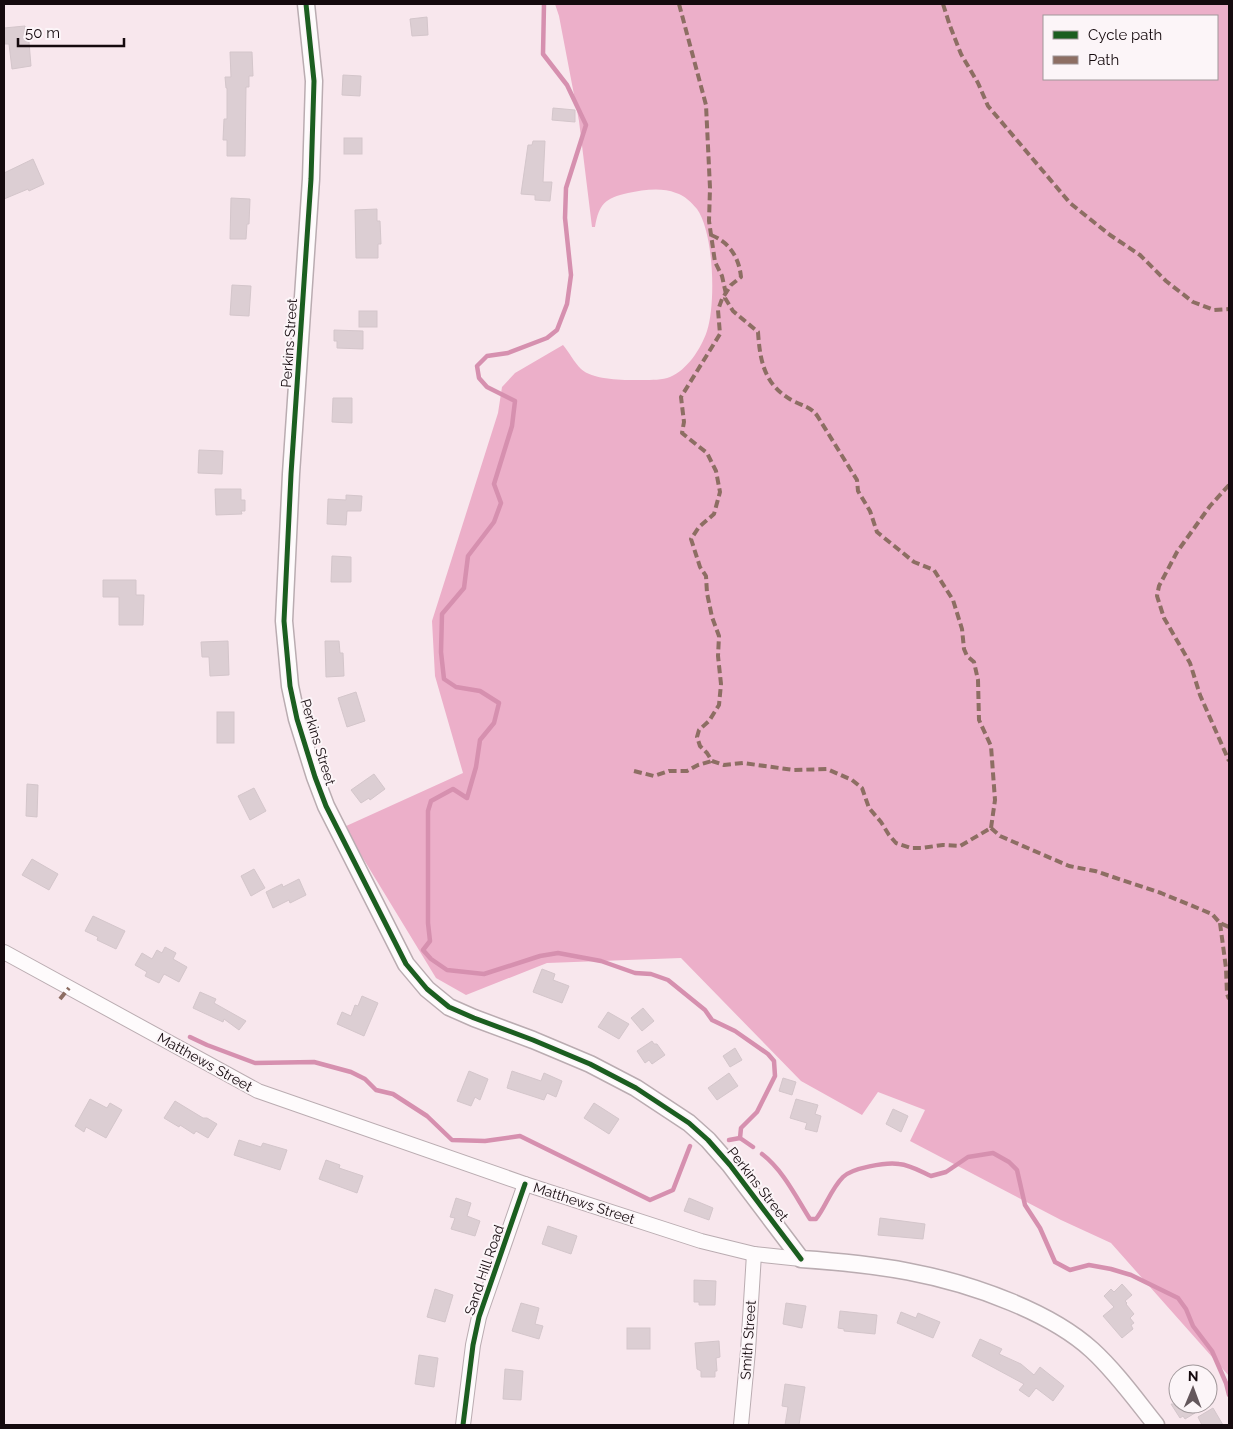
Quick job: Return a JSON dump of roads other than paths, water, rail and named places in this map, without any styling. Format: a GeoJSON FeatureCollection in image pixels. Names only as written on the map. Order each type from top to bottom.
{"type":"FeatureCollection","features":[{"type":"Feature","properties":{"kind":"street","name":"Perkins Street"},"geometry":{"type":"LineString","coordinates":[[306,4],[314,81],[312,179],[291,474],[284,621],[290,686],[301,737],[326,806],[406,964],[427,990],[449,1006],[474,1018],[590,1064],[643,1093],[689,1123],[708,1140],[730,1165],[801,1259]]}},
{"type":"Feature","properties":{"kind":"street","name":"Matthews Street"},"geometry":{"type":"LineString","coordinates":[[4,952],[258,1091],[525,1184],[701,1241],[754,1254],[867,1264],[923,1273],[979,1289],[1034,1312],[1071,1333],[1093,1350],[1156,1425]]}},
{"type":"Feature","properties":{"kind":"street","name":"Sand Hill Road"},"geometry":{"type":"LineString","coordinates":[[463,1425],[473,1345],[480,1317],[525,1184]]}},
{"type":"Feature","properties":{"kind":"street","name":"Smith Street"},"geometry":{"type":"LineString","coordinates":[[741,1425],[754,1254]]}},
{"type":"Feature","properties":{"kind":"waterway"},"geometry":{"type":"LineString","coordinates":[[544,4],[543,54],[567,85],[586,125],[566,188],[565,218],[571,275],[567,304],[557,330],[547,338],[508,353],[487,356],[477,366],[479,378],[487,387],[515,401],[512,426],[494,484],[501,503],[494,522],[468,556],[464,588],[442,614],[441,652],[444,679],[456,687],[480,691],[499,703],[494,723],[480,740],[476,767],[467,798],[453,789],[431,801],[428,811],[428,923],[430,941],[423,950],[431,959],[447,970],[484,974],[540,956],[558,953],[601,961],[635,973],[651,974],[668,980],[705,1010],[712,1020],[735,1031],[768,1054],[774,1061],[775,1076],[757,1112],[741,1128],[740,1138],[753,1147]]}},
{"type":"Feature","properties":{"kind":"waterway"},"geometry":{"type":"LineString","coordinates":[[190,1037],[255,1063],[314,1062],[351,1072],[365,1079],[376,1090],[393,1094],[427,1116],[452,1140],[485,1141],[520,1136],[650,1200],[673,1190],[690,1146]]}},
{"type":"Feature","properties":{"kind":"waterway"},"geometry":{"type":"LineString","coordinates":[[729,1140],[740,1138]]}},
{"type":"Feature","properties":{"kind":"waterway"},"geometry":{"type":"LineString","coordinates":[[762,1154],[770,1160],[783,1176],[810,1219],[816,1219],[839,1182],[847,1174],[854,1171],[870,1166],[899,1164],[915,1168],[931,1176],[946,1172],[968,1157],[993,1153],[1009,1162],[1017,1170],[1025,1205],[1040,1228],[1055,1262],[1070,1270],[1089,1265],[1111,1269],[1131,1275],[1178,1298],[1186,1309],[1193,1326],[1212,1351],[1226,1383],[1229,1395]]}}]}
